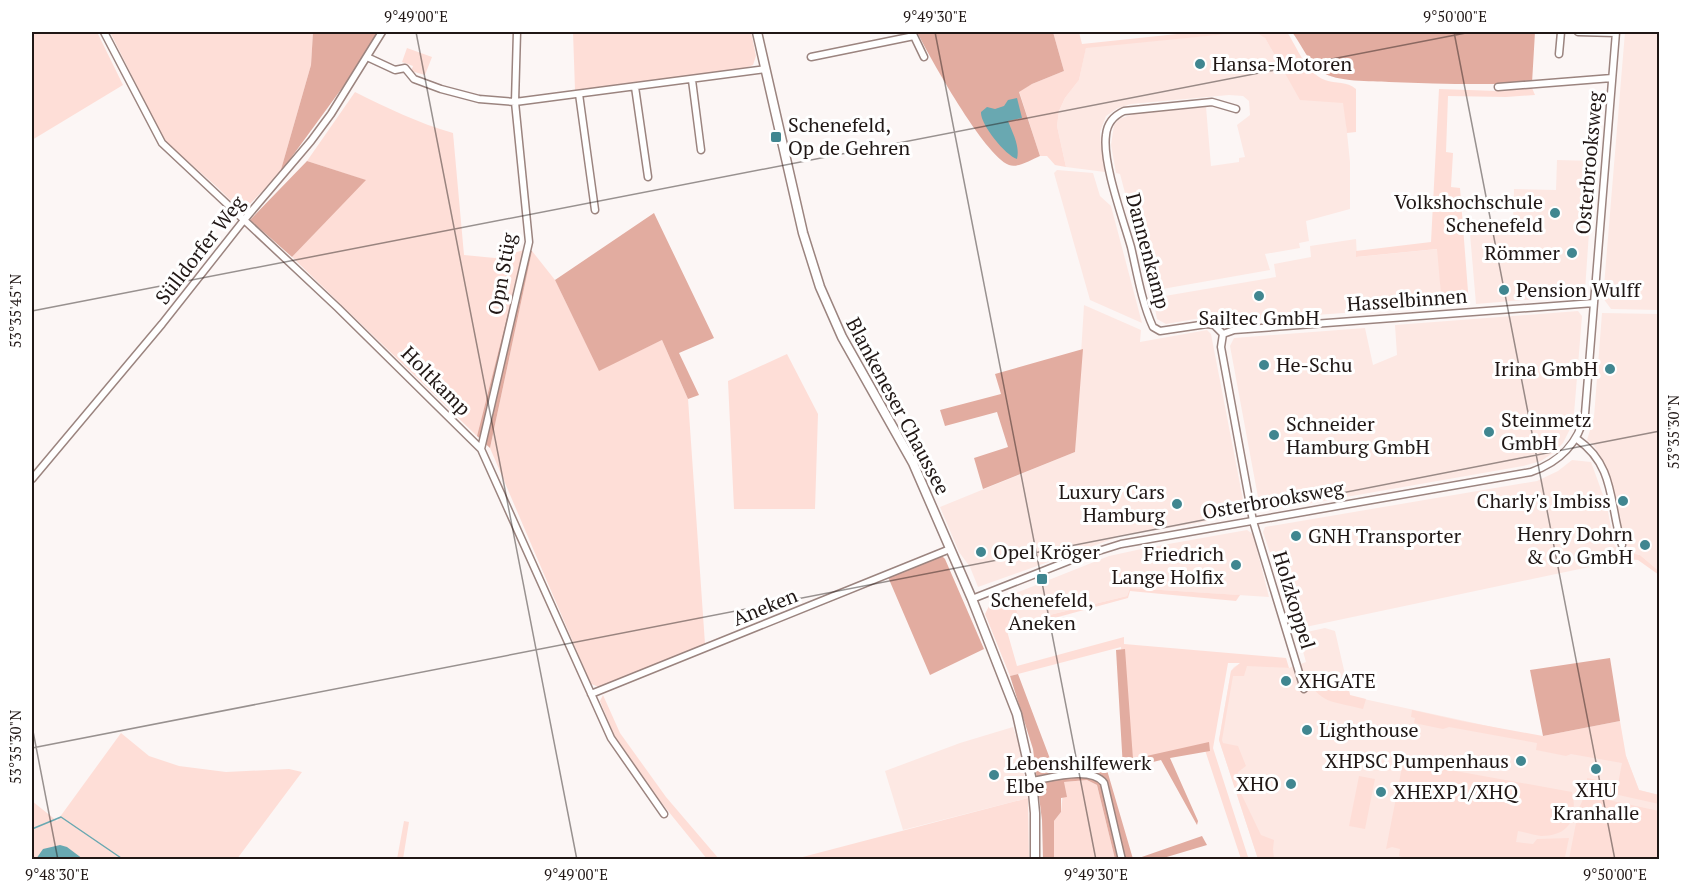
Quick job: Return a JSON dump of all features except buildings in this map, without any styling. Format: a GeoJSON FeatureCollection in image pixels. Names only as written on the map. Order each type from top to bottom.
{"type":"FeatureCollection","features":[{"type":"Feature","properties":{"kind":"main road","name":"Blankeneser Chaussee"},"geometry":{"type":"LineString","coordinates":[[757,32],[803,233],[820,287],[842,337],[913,463],[972,599],[1017,714],[1032,781],[1036,833],[1035,860]]}},
{"type":"Feature","properties":{"kind":"street","name":"Holtkamp"},"geometry":{"type":"LineString","coordinates":[[104,32],[162,143],[338,308],[481,449],[611,738],[664,814]]}},
{"type":"Feature","properties":{"kind":"street","name":"Sülldorfer Weg"},"geometry":{"type":"LineString","coordinates":[[32,479],[311,141],[331,114],[382,32]]}},
{"type":"Feature","properties":{"kind":"street","name":"Opn Stüg"},"geometry":{"type":"LineString","coordinates":[[481,449],[529,242],[515,102],[517,32]]}},
{"type":"Feature","properties":{"kind":"street"},"geometry":{"type":"LineString","coordinates":[[1558,54],[1561,32]]}},
{"type":"Feature","properties":{"kind":"street"},"geometry":{"type":"LineString","coordinates":[[1578,32],[1616,32]]}},
{"type":"Feature","properties":{"kind":"street","name":"Osterbrooksweg"},"geometry":{"type":"LineString","coordinates":[[972,599],[1076,558],[1121,544],[1531,472],[1546,467],[1558,459],[1576,439],[1585,414],[1616,32]]}},
{"type":"Feature","properties":{"kind":"street"},"geometry":{"type":"LineString","coordinates":[[811,57],[913,34],[924,57]]}},
{"type":"Feature","properties":{"kind":"street"},"geometry":{"type":"LineString","coordinates":[[367,57],[395,70],[405,68],[414,79],[441,89],[479,99],[515,102],[766,69]]}},
{"type":"Feature","properties":{"kind":"street"},"geometry":{"type":"LineString","coordinates":[[1498,87],[1612,78]]}},
{"type":"Feature","properties":{"kind":"street"},"geometry":{"type":"LineString","coordinates":[[692,80],[701,150]]}},
{"type":"Feature","properties":{"kind":"street"},"geometry":{"type":"LineString","coordinates":[[635,87],[648,177]]}},
{"type":"Feature","properties":{"kind":"street"},"geometry":{"type":"LineString","coordinates":[[579,94],[595,210]]}},
{"type":"Feature","properties":{"kind":"street","name":"Dannenkamp"},"geometry":{"type":"LineString","coordinates":[[1223,334],[1214,325],[1207,324],[1160,331],[1153,327],[1105,146],[1107,128],[1114,117],[1131,110],[1212,102],[1236,109]]}},
{"type":"Feature","properties":{"kind":"street","name":"Hasselbinnen"},"geometry":{"type":"LineString","coordinates":[[1223,334],[1234,330],[1594,303]]}},
{"type":"Feature","properties":{"kind":"street"},"geometry":{"type":"LineString","coordinates":[[1223,334],[1221,347],[1253,520]]}},
{"type":"Feature","properties":{"kind":"street"},"geometry":{"type":"LineString","coordinates":[[1576,439],[1589,447],[1600,462],[1613,498],[1622,545]]}},
{"type":"Feature","properties":{"kind":"street","name":"Holzkoppel"},"geometry":{"type":"LineString","coordinates":[[1253,520],[1304,689]]}},
{"type":"Feature","properties":{"kind":"street","name":"Aneken"},"geometry":{"type":"LineString","coordinates":[[591,694],[950,549]]}},
{"type":"Feature","properties":{"kind":"street"},"geometry":{"type":"LineString","coordinates":[[1032,781],[1088,773],[1101,778],[1122,860]]}},
{"type":"Feature","properties":{"kind":"shaded area"},"geometry":{"type":"Polygon","coordinates":[[[32,32],[97,32],[123,85],[32,140],[32,32]]]}},
{"type":"Feature","properties":{"kind":"shaded area"},"geometry":{"type":"Polygon","coordinates":[[[110,32],[313,32],[311,65],[280,173],[242,212],[164,140],[110,32]]]}},
{"type":"Feature","properties":{"kind":"shaded area"},"geometry":{"type":"Polygon","coordinates":[[[313,32],[378,32],[345,84],[280,173],[311,65],[313,32]]]}},
{"type":"Feature","properties":{"kind":"shaded area"},"geometry":{"type":"Polygon","coordinates":[[[573,32],[751,32],[756,56],[753,65],[740,70],[575,90],[573,32]]]}},
{"type":"Feature","properties":{"kind":"shaded area"},"geometry":{"type":"Polygon","coordinates":[[[917,32],[1053,32],[1064,71],[1019,92],[1040,156],[1013,166],[998,157],[958,104],[917,32]]]}},
{"type":"Feature","properties":{"kind":"shaded area"},"geometry":{"type":"Polygon","coordinates":[[[1053,32],[1079,32],[1082,44],[1196,32],[1248,32],[1086,48],[1079,80],[1065,98],[1059,111],[1057,126],[1066,167],[1055,165],[1047,156],[1040,156],[1019,91],[1064,71],[1053,32]]]}},
{"type":"Feature","properties":{"kind":"shaded area"},"geometry":{"type":"Polygon","coordinates":[[[1256,32],[1287,32],[1307,66],[1318,77],[1356,89],[1356,132],[1347,133],[1343,103],[1300,100],[1265,38],[1256,32]]]}},
{"type":"Feature","properties":{"kind":"shaded area"},"geometry":{"type":"Polygon","coordinates":[[[1260,32],[1284,71],[1344,103],[1350,162],[1350,209],[1306,221],[1309,241],[1299,243],[1300,248],[1265,254],[1270,270],[1151,291],[1120,174],[1116,173],[1111,145],[1114,125],[1119,119],[1133,114],[1206,107],[1211,166],[1239,162],[1239,158],[1245,157],[1237,125],[1250,115],[1249,101],[1243,96],[1229,95],[1131,104],[1118,108],[1106,116],[1100,132],[1105,172],[1066,167],[1057,126],[1059,111],[1065,98],[1079,80],[1086,47],[1260,32]]]}},
{"type":"Feature","properties":{"kind":"shaded area"},"geometry":{"type":"Polygon","coordinates":[[[1292,32],[1535,32],[1532,83],[1425,83],[1336,78],[1317,68],[1292,32]]]}},
{"type":"Feature","properties":{"kind":"shaded area"},"geometry":{"type":"Polygon","coordinates":[[[1625,32],[1659,32],[1659,310],[1611,309],[1603,298],[1625,32]]]}},
{"type":"Feature","properties":{"kind":"shaded area"},"geometry":{"type":"Polygon","coordinates":[[[407,48],[432,57],[425,75],[411,71],[413,66],[402,62],[407,48]]]}},
{"type":"Feature","properties":{"kind":"shaded area"},"geometry":{"type":"Polygon","coordinates":[[[1532,88],[1535,95],[1448,96],[1446,152],[1453,153],[1451,187],[1460,188],[1469,304],[1442,306],[1437,249],[1356,257],[1356,251],[1431,242],[1439,89],[1498,91],[1532,88]]]}},
{"type":"Feature","properties":{"kind":"shaded area"},"geometry":{"type":"Polygon","coordinates":[[[355,92],[415,120],[453,133],[464,255],[495,258],[524,250],[477,436],[292,257],[365,180],[307,161],[355,92]]]}},
{"type":"Feature","properties":{"kind":"shaded area"},"geometry":{"type":"Polygon","coordinates":[[[1557,160],[1594,161],[1585,290],[1581,295],[1476,304],[1469,222],[1513,223],[1514,189],[1556,190],[1557,160]]]}},
{"type":"Feature","properties":{"kind":"shaded area"},"geometry":{"type":"Polygon","coordinates":[[[307,161],[366,180],[292,257],[250,220],[307,161]]]}},
{"type":"Feature","properties":{"kind":"shaded area"},"geometry":{"type":"Polygon","coordinates":[[[1057,170],[1093,173],[1100,196],[1111,206],[1142,323],[1090,300],[1054,173],[1057,170]]]}},
{"type":"Feature","properties":{"kind":"shaded area"},"geometry":{"type":"Polygon","coordinates":[[[654,213],[714,338],[679,353],[699,395],[688,399],[662,340],[599,371],[555,280],[654,213]]]}},
{"type":"Feature","properties":{"kind":"shaded area"},"geometry":{"type":"Polygon","coordinates":[[[1356,239],[1357,257],[1438,249],[1442,306],[1233,321],[1224,314],[1166,324],[1157,319],[1153,298],[1276,277],[1274,264],[1311,257],[1310,246],[1356,239]]]}},
{"type":"Feature","properties":{"kind":"shaded area"},"geometry":{"type":"Polygon","coordinates":[[[524,250],[532,251],[490,448],[477,436],[524,250]]]}},
{"type":"Feature","properties":{"kind":"shaded area"},"geometry":{"type":"Polygon","coordinates":[[[532,251],[555,280],[599,370],[662,340],[688,399],[705,644],[599,687],[591,684],[490,448],[532,251]]]}},
{"type":"Feature","properties":{"kind":"shaded area"},"geometry":{"type":"Polygon","coordinates":[[[1084,305],[1141,330],[1140,342],[1207,330],[1211,334],[1244,505],[1236,516],[1118,537],[978,587],[970,567],[959,552],[940,507],[1075,452],[1084,305]]]}},
{"type":"Feature","properties":{"kind":"shaded area"},"geometry":{"type":"Polygon","coordinates":[[[1578,311],[1582,316],[1574,414],[1563,443],[1541,461],[1266,511],[1260,508],[1230,346],[1234,338],[1365,328],[1373,365],[1397,355],[1395,325],[1578,311]]]}},
{"type":"Feature","properties":{"kind":"shaded area"},"geometry":{"type":"Polygon","coordinates":[[[1602,313],[1659,314],[1659,571],[1640,555],[1632,553],[1627,546],[1614,493],[1601,457],[1587,440],[1594,417],[1602,313]]]}},
{"type":"Feature","properties":{"kind":"shaded area"},"geometry":{"type":"Polygon","coordinates":[[[1083,349],[1075,452],[983,489],[974,458],[1008,447],[997,412],[945,426],[940,410],[1001,394],[995,374],[1083,349]]]}},
{"type":"Feature","properties":{"kind":"shaded area"},"geometry":{"type":"Polygon","coordinates":[[[787,354],[818,414],[815,509],[734,509],[728,381],[787,354]]]}},
{"type":"Feature","properties":{"kind":"shaded area"},"geometry":{"type":"Polygon","coordinates":[[[1572,460],[1591,462],[1607,506],[1614,544],[1627,559],[1296,629],[1263,532],[1265,527],[1537,481],[1558,471],[1572,460]]]}},
{"type":"Feature","properties":{"kind":"shaded area"},"geometry":{"type":"Polygon","coordinates":[[[1247,530],[1253,534],[1269,597],[1130,588],[1127,596],[1021,622],[1011,595],[1109,556],[1247,530]]]}},
{"type":"Feature","properties":{"kind":"shaded area"},"geometry":{"type":"Polygon","coordinates":[[[1632,553],[1640,555],[1659,571],[1659,575],[1638,560],[1627,559],[1632,553]]]}},
{"type":"Feature","properties":{"kind":"shaded area"},"geometry":{"type":"Polygon","coordinates":[[[941,555],[945,559],[984,649],[930,675],[888,577],[941,555]]]}},
{"type":"Feature","properties":{"kind":"shaded area"},"geometry":{"type":"Polygon","coordinates":[[[1130,588],[1240,595],[1236,601],[1130,591],[1128,598],[1007,631],[1017,666],[1124,637],[1124,644],[1286,658],[1289,668],[1247,666],[1244,676],[1233,676],[1222,740],[1223,743],[1238,746],[1246,766],[1238,772],[1236,783],[1261,835],[1274,840],[1274,859],[1258,859],[1219,740],[1231,671],[1240,663],[1228,663],[1213,748],[1249,860],[1241,859],[1205,750],[1129,766],[1121,647],[1010,676],[985,614],[990,604],[1011,595],[1021,622],[1127,596],[1130,588]]]}},
{"type":"Feature","properties":{"kind":"shaded area"},"geometry":{"type":"Polygon","coordinates":[[[1325,628],[1335,631],[1350,696],[1626,756],[1639,790],[1659,795],[1659,859],[1258,859],[1219,740],[1231,671],[1241,663],[1289,668],[1306,662],[1298,634],[1325,628]]]}},
{"type":"Feature","properties":{"kind":"shaded area"},"geometry":{"type":"Polygon","coordinates":[[[1125,649],[1133,759],[1209,742],[1210,751],[1170,758],[1198,821],[1197,825],[1161,760],[1133,767],[1107,770],[1133,859],[1115,859],[1097,785],[1087,780],[1064,782],[1067,797],[1061,798],[1061,812],[1054,821],[1054,859],[1043,859],[1042,820],[1033,749],[1010,676],[1018,674],[1055,772],[1105,764],[1108,769],[1123,768],[1116,650],[1125,649]]]}},
{"type":"Feature","properties":{"kind":"shaded area"},"geometry":{"type":"Polygon","coordinates":[[[1610,658],[1620,721],[1543,736],[1530,670],[1610,658]]]}},
{"type":"Feature","properties":{"kind":"shaded area"},"geometry":{"type":"Polygon","coordinates":[[[1311,672],[1315,686],[1322,689],[1347,681],[1350,695],[1366,699],[1363,709],[1335,703],[1322,697],[1306,674],[1311,672]]]}},
{"type":"Feature","properties":{"kind":"shaded area"},"geometry":{"type":"Polygon","coordinates":[[[603,695],[620,733],[666,797],[719,859],[707,859],[660,801],[614,735],[600,701],[603,695]]]}},
{"type":"Feature","properties":{"kind":"shaded area"},"geometry":{"type":"Polygon","coordinates":[[[1412,710],[1543,736],[1620,721],[1626,756],[1639,790],[1659,795],[1659,804],[1587,788],[1587,778],[1618,784],[1622,763],[1571,754],[1566,756],[1536,750],[1537,743],[1414,723],[1415,718],[1411,717],[1412,710]]]}},
{"type":"Feature","properties":{"kind":"shaded area"},"geometry":{"type":"Polygon","coordinates":[[[1013,727],[1019,745],[1028,798],[903,830],[885,771],[960,743],[1013,727]]]}},
{"type":"Feature","properties":{"kind":"shaded area"},"geometry":{"type":"Polygon","coordinates":[[[121,733],[149,756],[179,766],[226,772],[289,769],[302,772],[237,859],[32,859],[32,801],[57,821],[121,733]]]}},
{"type":"Feature","properties":{"kind":"shaded area"},"geometry":{"type":"Polygon","coordinates":[[[1419,758],[1444,762],[1450,770],[1572,792],[1574,810],[1570,824],[1565,829],[1559,833],[1541,836],[1518,831],[1516,842],[1533,844],[1537,839],[1569,838],[1565,857],[1562,860],[1411,860],[1399,856],[1400,849],[1392,847],[1386,849],[1403,762],[1418,764],[1419,758]]]}},
{"type":"Feature","properties":{"kind":"shaded area"},"geometry":{"type":"Polygon","coordinates":[[[1359,776],[1375,779],[1365,829],[1349,826],[1359,776]]]}},
{"type":"Feature","properties":{"kind":"shaded area"},"geometry":{"type":"Polygon","coordinates":[[[1087,780],[1097,785],[1115,859],[1054,860],[1054,821],[1061,812],[1064,782],[1087,780]]]}},
{"type":"Feature","properties":{"kind":"shaded area"},"geometry":{"type":"Polygon","coordinates":[[[1585,795],[1659,811],[1659,859],[1569,859],[1577,818],[1606,824],[1608,815],[1579,808],[1585,795]]]}},
{"type":"Feature","properties":{"kind":"shaded area"},"geometry":{"type":"Polygon","coordinates":[[[1028,798],[1029,859],[795,859],[1028,798]]]}},
{"type":"Feature","properties":{"kind":"shaded area"},"geometry":{"type":"Polygon","coordinates":[[[404,821],[409,822],[403,859],[397,859],[404,821]]]}},
{"type":"Feature","properties":{"kind":"shaded area"},"geometry":{"type":"Polygon","coordinates":[[[1202,836],[1207,845],[1160,859],[1136,859],[1202,836]]]}},
{"type":"Feature","properties":{"kind":"water"},"geometry":{"type":"Polygon","coordinates":[[[1017,98],[1022,118],[1008,121],[1017,145],[1017,159],[1006,152],[994,138],[981,112],[987,107],[995,109],[1004,106],[1008,100],[1017,98]]]}},
{"type":"Feature","properties":{"kind":"water"},"geometry":{"type":"Polygon","coordinates":[[[60,845],[67,847],[83,859],[36,859],[43,849],[60,845]]]}},
{"type":"Feature","properties":{"kind":"waterway"},"geometry":{"type":"LineString","coordinates":[[32,829],[61,817],[124,860]]}},
{"type":"Feature","properties":{"kind":"place","name":"Hansa-Motoren"},"geometry":{"type":"Point","coordinates":[1200,64]}},
{"type":"Feature","properties":{"kind":"place","name":"Schenefeld, Op de Gehren"},"geometry":{"type":"Point","coordinates":[776,137]}},
{"type":"Feature","properties":{"kind":"place","name":"Volkshochschule Schenefeld"},"geometry":{"type":"Point","coordinates":[1555,213]}},
{"type":"Feature","properties":{"kind":"place","name":"Römmer"},"geometry":{"type":"Point","coordinates":[1572,253]}},
{"type":"Feature","properties":{"kind":"place","name":"Pension Wulff"},"geometry":{"type":"Point","coordinates":[1504,290]}},
{"type":"Feature","properties":{"kind":"place","name":"Sailtec GmbH"},"geometry":{"type":"Point","coordinates":[1259,296]}},
{"type":"Feature","properties":{"kind":"place","name":"He-Schu"},"geometry":{"type":"Point","coordinates":[1264,365]}},
{"type":"Feature","properties":{"kind":"place","name":"Irina GmbH"},"geometry":{"type":"Point","coordinates":[1610,369]}},
{"type":"Feature","properties":{"kind":"place","name":"Steinmetz GmbH"},"geometry":{"type":"Point","coordinates":[1489,432]}},
{"type":"Feature","properties":{"kind":"place","name":"Schneider Hamburg GmbH"},"geometry":{"type":"Point","coordinates":[1274,435]}},
{"type":"Feature","properties":{"kind":"place","name":"Charly's Imbiss"},"geometry":{"type":"Point","coordinates":[1623,501]}},
{"type":"Feature","properties":{"kind":"place","name":"Luxury Cars Hamburg"},"geometry":{"type":"Point","coordinates":[1177,504]}},
{"type":"Feature","properties":{"kind":"place","name":"GNH Transporter"},"geometry":{"type":"Point","coordinates":[1296,536]}},
{"type":"Feature","properties":{"kind":"place","name":"Henry Dohrn & Co GmbH"},"geometry":{"type":"Point","coordinates":[1645,545]}},
{"type":"Feature","properties":{"kind":"place","name":"Opel Kröger"},"geometry":{"type":"Point","coordinates":[981,552]}},
{"type":"Feature","properties":{"kind":"place","name":"Friedrich Lange Holfix"},"geometry":{"type":"Point","coordinates":[1236,565]}},
{"type":"Feature","properties":{"kind":"place","name":"Schenefeld, Aneken"},"geometry":{"type":"Point","coordinates":[1042,579]}},
{"type":"Feature","properties":{"kind":"place","name":"XHGATE"},"geometry":{"type":"Point","coordinates":[1286,681]}},
{"type":"Feature","properties":{"kind":"place","name":"Lighthouse"},"geometry":{"type":"Point","coordinates":[1307,730]}},
{"type":"Feature","properties":{"kind":"place","name":"XHPSC Pumpenhaus"},"geometry":{"type":"Point","coordinates":[1521,761]}},
{"type":"Feature","properties":{"kind":"place","name":"XHU Kranhalle"},"geometry":{"type":"Point","coordinates":[1596,769]}},
{"type":"Feature","properties":{"kind":"place","name":"Lebenshilfewerk Elbe"},"geometry":{"type":"Point","coordinates":[994,775]}},
{"type":"Feature","properties":{"kind":"place","name":"XHO"},"geometry":{"type":"Point","coordinates":[1291,784]}},
{"type":"Feature","properties":{"kind":"place","name":"XHEXP1/XHQ"},"geometry":{"type":"Point","coordinates":[1381,792]}}]}
